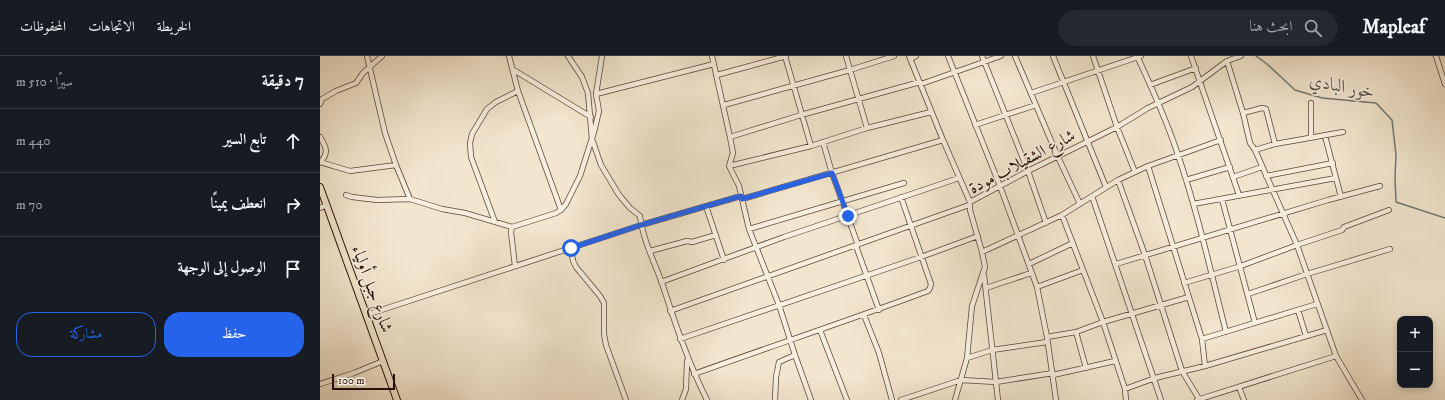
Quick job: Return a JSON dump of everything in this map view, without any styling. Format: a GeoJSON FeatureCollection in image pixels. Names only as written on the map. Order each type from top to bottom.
{"type":"FeatureCollection","features":[{"type":"Feature","properties":{"kind":"highway","name":"شارع جبل أولياء"},"geometry":{"type":"LineString","coordinates":[[320,187],[397,400]]}},
{"type":"Feature","properties":{"kind":"street"},"geometry":{"type":"LineString","coordinates":[[367,56],[385,133],[410,199]]}},
{"type":"Feature","properties":{"kind":"street"},"geometry":{"type":"LineString","coordinates":[[320,104],[322,99],[336,91],[356,83],[363,73],[382,56]]}},
{"type":"Feature","properties":{"kind":"street"},"geometry":{"type":"LineString","coordinates":[[509,56],[518,91],[561,210]]}},
{"type":"Feature","properties":{"kind":"street"},"geometry":{"type":"LineString","coordinates":[[568,56],[582,77],[588,93],[592,139],[601,165],[619,195],[630,208],[640,216],[641,225],[680,339],[694,374],[707,400]]}},
{"type":"Feature","properties":{"kind":"street"},"geometry":{"type":"LineString","coordinates":[[346,195],[377,200],[410,199],[512,227],[556,214],[561,210],[580,176],[592,139],[599,111],[596,94],[602,56]]}},
{"type":"Feature","properties":{"kind":"street"},"geometry":{"type":"LineString","coordinates":[[712,56],[724,105],[733,153],[729,166],[739,186],[749,229],[779,305],[795,355],[812,400]]}},
{"type":"Feature","properties":{"kind":"street"},"geometry":{"type":"LineString","coordinates":[[717,75],[785,56],[811,146]]}},
{"type":"Feature","properties":{"kind":"street"},"geometry":{"type":"LineString","coordinates":[[846,56],[867,128]]}},
{"type":"Feature","properties":{"kind":"street"},"geometry":{"type":"LineString","coordinates":[[724,105],[850,70],[894,56]]}},
{"type":"Feature","properties":{"kind":"street"},"geometry":{"type":"LineString","coordinates":[[670,311],[970,204],[931,112],[910,57],[916,56]]}},
{"type":"Feature","properties":{"kind":"street"},"geometry":{"type":"LineString","coordinates":[[948,56],[1000,186],[1037,287],[1053,374],[1056,400]]}},
{"type":"Feature","properties":{"kind":"street"},"geometry":{"type":"LineString","coordinates":[[982,56],[1028,171],[1046,223]]}},
{"type":"Feature","properties":{"kind":"street"},"geometry":{"type":"LineString","coordinates":[[730,137],[801,115],[955,73],[1001,56]]}},
{"type":"Feature","properties":{"kind":"street"},"geometry":{"type":"LineString","coordinates":[[1015,56],[1058,157],[1080,204]]}},
{"type":"Feature","properties":{"kind":"street"},"geometry":{"type":"LineString","coordinates":[[1053,56],[1062,82],[1106,187]]}},
{"type":"Feature","properties":{"kind":"street"},"geometry":{"type":"LineString","coordinates":[[1093,56],[1134,172]]}},
{"type":"Feature","properties":{"kind":"street"},"geometry":{"type":"LineString","coordinates":[[1031,93],[1099,71],[1139,56],[1178,154],[1193,204],[1226,332]]}},
{"type":"Feature","properties":{"kind":"street"},"geometry":{"type":"LineString","coordinates":[[1191,56],[1240,195]]}},
{"type":"Feature","properties":{"kind":"street","name":"شارع الشقيلاب مودة"},"geometry":{"type":"LineString","coordinates":[[955,400],[967,358],[972,306],[985,267],[970,204],[1028,171],[1087,143],[1158,103],[1192,87],[1227,62],[1241,56]]}},
{"type":"Feature","properties":{"kind":"street"},"geometry":{"type":"LineString","coordinates":[[1436,56],[1445,84]]}},
{"type":"Feature","properties":{"kind":"street"},"geometry":{"type":"LineString","coordinates":[[1227,62],[1243,113],[1250,143],[1255,150],[1273,189],[1297,245],[1336,356],[1362,400]]}},
{"type":"Feature","properties":{"kind":"street"},"geometry":{"type":"LineString","coordinates":[[596,94],[714,64]]}},
{"type":"Feature","properties":{"kind":"street"},"geometry":{"type":"LineString","coordinates":[[512,68],[590,117]]}},
{"type":"Feature","properties":{"kind":"street"},"geometry":{"type":"LineString","coordinates":[[1150,85],[1196,68]]}},
{"type":"Feature","properties":{"kind":"street"},"geometry":{"type":"LineString","coordinates":[[495,222],[471,157],[470,143],[472,134],[487,109],[493,104],[518,91]]}},
{"type":"Feature","properties":{"kind":"street"},"geometry":{"type":"LineString","coordinates":[[1311,103],[1312,138]]}},
{"type":"Feature","properties":{"kind":"street"},"geometry":{"type":"LineString","coordinates":[[975,125],[1036,105]]}},
{"type":"Feature","properties":{"kind":"street"},"geometry":{"type":"LineString","coordinates":[[1243,113],[1262,108],[1266,109],[1275,144]]}},
{"type":"Feature","properties":{"kind":"street"},"geometry":{"type":"LineString","coordinates":[[729,166],[811,146],[867,128],[931,112]]}},
{"type":"Feature","properties":{"kind":"street"},"geometry":{"type":"LineString","coordinates":[[1255,150],[1275,144],[1344,132]]}},
{"type":"Feature","properties":{"kind":"street"},"geometry":{"type":"LineString","coordinates":[[1325,136],[1341,197]]}},
{"type":"Feature","properties":{"kind":"street"},"geometry":{"type":"LineString","coordinates":[[320,137],[326,151],[326,156],[320,162],[350,171],[396,165]]}},
{"type":"Feature","properties":{"kind":"street"},"geometry":{"type":"LineString","coordinates":[[366,315],[641,225],[706,206],[832,173],[943,140]]}},
{"type":"Feature","properties":{"kind":"street"},"geometry":{"type":"LineString","coordinates":[[982,252],[1062,215],[1106,187],[1134,172],[1178,154],[1221,140]]}},
{"type":"Feature","properties":{"kind":"street"},"geometry":{"type":"LineString","coordinates":[[823,142],[832,173],[843,200],[866,276],[879,310]]}},
{"type":"Feature","properties":{"kind":"street"},"geometry":{"type":"LineString","coordinates":[[1266,176],[1333,163]]}},
{"type":"Feature","properties":{"kind":"street"},"geometry":{"type":"LineString","coordinates":[[1148,166],[1202,339],[1205,366]]}},
{"type":"Feature","properties":{"kind":"street"},"geometry":{"type":"LineString","coordinates":[[1186,180],[1230,167]]}},
{"type":"Feature","properties":{"kind":"street"},"geometry":{"type":"LineString","coordinates":[[1233,177],[1262,167]]}},
{"type":"Feature","properties":{"kind":"street"},"geometry":{"type":"LineString","coordinates":[[661,282],[756,247],[959,178]]}},
{"type":"Feature","properties":{"kind":"street"},"geometry":{"type":"LineString","coordinates":[[1193,204],[1336,178]]}},
{"type":"Feature","properties":{"kind":"street"},"geometry":{"type":"LineString","coordinates":[[1118,180],[1162,305],[1182,372],[1198,400],[1336,356]]}},
{"type":"Feature","properties":{"kind":"street"},"geometry":{"type":"LineString","coordinates":[[749,229],[904,182]]}},
{"type":"Feature","properties":{"kind":"street"},"geometry":{"type":"LineString","coordinates":[[1116,264],[1380,186]]}},
{"type":"Feature","properties":{"kind":"street"},"geometry":{"type":"LineString","coordinates":[[1092,196],[1161,400]]}},
{"type":"Feature","properties":{"kind":"street"},"geometry":{"type":"LineString","coordinates":[[694,374],[791,339],[879,310],[928,291],[930,284],[901,197]]}},
{"type":"Feature","properties":{"kind":"street"},"geometry":{"type":"LineString","coordinates":[[1222,199],[1256,323]]}},
{"type":"Feature","properties":{"kind":"street"},"geometry":{"type":"LineString","coordinates":[[320,208],[327,205]]}},
{"type":"Feature","properties":{"kind":"street"},"geometry":{"type":"LineString","coordinates":[[706,206],[724,260]]}},
{"type":"Feature","properties":{"kind":"street"},"geometry":{"type":"LineString","coordinates":[[1184,283],[1241,266],[1342,230],[1344,227],[1389,210]]}},
{"type":"Feature","properties":{"kind":"street"},"geometry":{"type":"LineString","coordinates":[[1062,215],[1103,322],[1125,389],[1126,400]]}},
{"type":"Feature","properties":{"kind":"street"},"geometry":{"type":"LineString","coordinates":[[512,227],[510,232],[515,266]]}},
{"type":"Feature","properties":{"kind":"street"},"geometry":{"type":"LineString","coordinates":[[650,252],[687,241],[692,242],[716,235]]}},
{"type":"Feature","properties":{"kind":"street"},"geometry":{"type":"LineString","coordinates":[[680,339],[921,258],[978,236]]}},
{"type":"Feature","properties":{"kind":"street"},"geometry":{"type":"LineString","coordinates":[[1029,264],[1073,243]]}},
{"type":"Feature","properties":{"kind":"street"},"geometry":{"type":"LineString","coordinates":[[571,248],[573,261],[576,267],[604,303],[604,334],[606,345],[626,400]]}},
{"type":"Feature","properties":{"kind":"street"},"geometry":{"type":"LineString","coordinates":[[1248,294],[1307,274],[1390,249]]}},
{"type":"Feature","properties":{"kind":"street"},"geometry":{"type":"LineString","coordinates":[[984,270],[984,283],[986,288],[998,400]]}},
{"type":"Feature","properties":{"kind":"street"},"geometry":{"type":"LineString","coordinates":[[1037,287],[1083,270]]}},
{"type":"Feature","properties":{"kind":"street"},"geometry":{"type":"LineString","coordinates":[[986,288],[1031,273]]}},
{"type":"Feature","properties":{"kind":"street"},"geometry":{"type":"LineString","coordinates":[[967,358],[992,350],[1047,340],[1189,297]]}},
{"type":"Feature","properties":{"kind":"street"},"geometry":{"type":"LineString","coordinates":[[1202,339],[1317,304]]}},
{"type":"Feature","properties":{"kind":"street"},"geometry":{"type":"LineString","coordinates":[[1298,310],[1306,336]]}},
{"type":"Feature","properties":{"kind":"street"},"geometry":{"type":"LineString","coordinates":[[864,315],[879,353],[892,400]]}},
{"type":"Feature","properties":{"kind":"street"},"geometry":{"type":"LineString","coordinates":[[820,330],[847,400]]}},
{"type":"Feature","properties":{"kind":"street"},"geometry":{"type":"LineString","coordinates":[[1125,389],[1154,378],[1205,366],[1327,330]]}},
{"type":"Feature","properties":{"kind":"street"},"geometry":{"type":"LineString","coordinates":[[1076,332],[1086,368]]}},
{"type":"Feature","properties":{"kind":"street"},"geometry":{"type":"LineString","coordinates":[[775,400],[776,377],[779,362],[795,355]]}},
{"type":"Feature","properties":{"kind":"street"},"geometry":{"type":"LineString","coordinates":[[682,400],[686,389],[687,357]]}},
{"type":"Feature","properties":{"kind":"street"},"geometry":{"type":"LineString","coordinates":[[901,400],[961,380],[996,382],[1086,368],[1116,360]]}},
{"type":"Feature","properties":{"kind":"street"},"geometry":{"type":"LineString","coordinates":[[320,384],[354,373],[383,361]]}},
{"type":"Feature","properties":{"kind":"street"},"geometry":{"type":"LineString","coordinates":[[1239,387],[1244,400]]}},
{"type":"Feature","properties":{"kind":"waterway","name":"خور البادي"},"geometry":{"type":"LineString","coordinates":[[1256,56],[1295,90],[1322,98],[1376,103],[1392,120],[1396,155],[1396,202],[1445,218]]}},
{"type":"Feature","properties":{"kind":"route"},"geometry":{"type":"LineString","coordinates":[[571,248],[641,225],[741,196],[742,199],[832,173],[848,216]]}}]}
